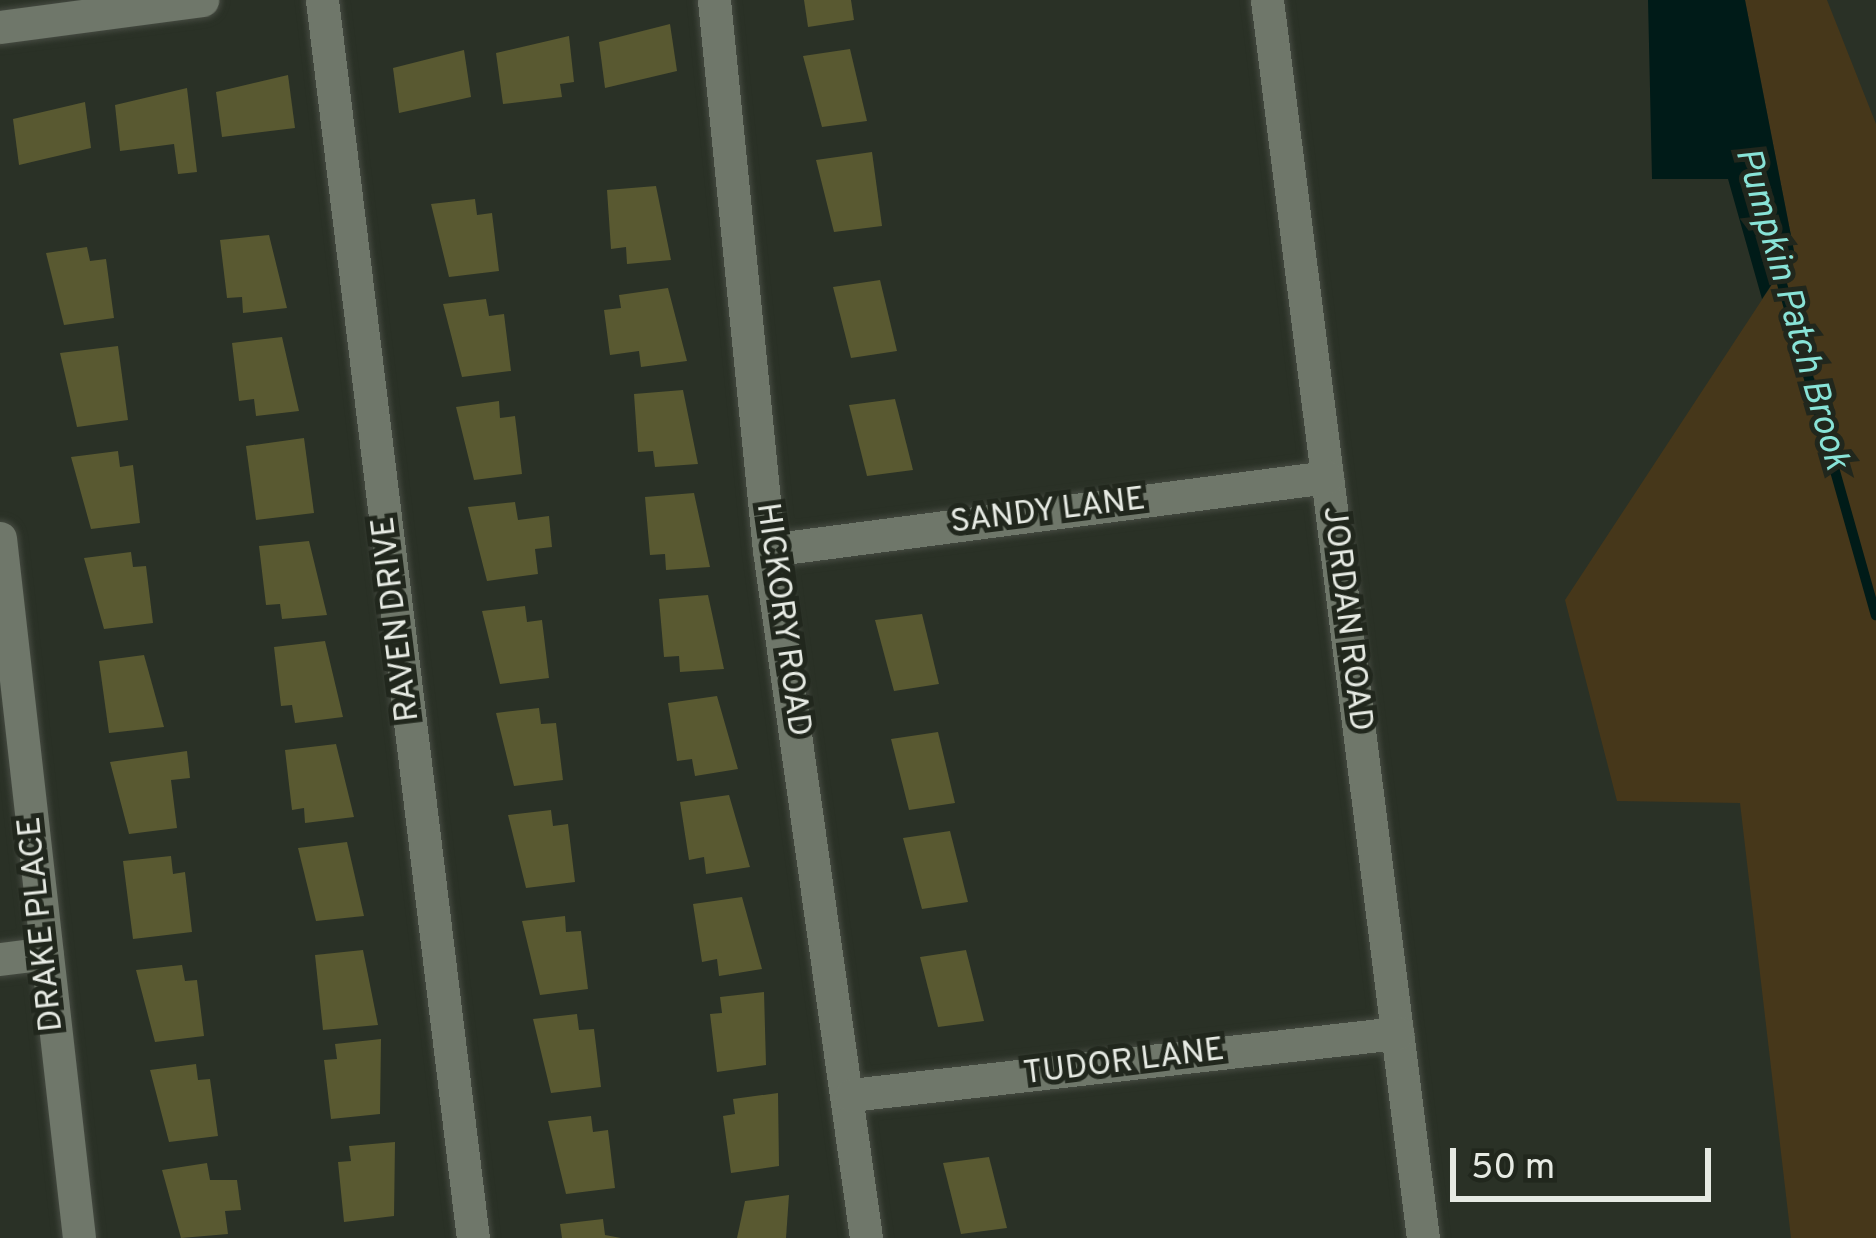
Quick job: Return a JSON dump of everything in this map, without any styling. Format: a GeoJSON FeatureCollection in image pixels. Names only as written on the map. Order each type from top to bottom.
{"type":"FeatureCollection","features":[{"type":"Feature","properties":{"kind":"street"},"geometry":{"type":"LineString","coordinates":[[0,27],[202,0]]}},
{"type":"Feature","properties":{"kind":"street","name":"RAVEN DRIVE"},"geometry":{"type":"LineString","coordinates":[[322,0],[473,1238]]}},
{"type":"Feature","properties":{"kind":"street","name":"HICKORY ROAD"},"geometry":{"type":"LineString","coordinates":[[714,0],[769,550],[850,1095],[866,1238]]}},
{"type":"Feature","properties":{"kind":"street","name":"JORDAN ROAD"},"geometry":{"type":"LineString","coordinates":[[1267,0],[1423,1238]]}},
{"type":"Feature","properties":{"kind":"street","name":"SANDY LANE"},"geometry":{"type":"LineString","coordinates":[[769,550],[1327,477]]}},
{"type":"Feature","properties":{"kind":"street","name":"DRAKE PLACE"},"geometry":{"type":"LineString","coordinates":[[0,538],[79,1238]]}},
{"type":"Feature","properties":{"kind":"street"},"geometry":{"type":"LineString","coordinates":[[0,959],[46,953]]}},
{"type":"Feature","properties":{"kind":"street","name":"TUDOR LANE"},"geometry":{"type":"LineString","coordinates":[[850,1095],[1397,1033]]}},
{"type":"Feature","properties":{"kind":"shaded area"},"geometry":{"type":"Polygon","coordinates":[[[1745,0],[1827,0],[1876,124],[1876,1238],[1791,1238],[1740,803],[1617,801],[1565,600],[1794,251],[1745,0]]]}},
{"type":"Feature","properties":{"kind":"water"},"geometry":{"type":"Polygon","coordinates":[[[1648,0],[1745,0],[1794,251],[1762,299],[1728,179],[1652,179],[1648,0]]]}},
{"type":"Feature","properties":{"kind":"building"},"geometry":{"type":"Polygon","coordinates":[[[804,0],[851,0],[854,20],[808,27],[804,0]]]}},
{"type":"Feature","properties":{"kind":"building"},"geometry":{"type":"Polygon","coordinates":[[[670,24],[677,71],[605,88],[599,42],[670,24]]]}},
{"type":"Feature","properties":{"kind":"building"},"geometry":{"type":"Polygon","coordinates":[[[569,36],[574,82],[560,84],[562,97],[503,104],[496,53],[569,36]]]}},
{"type":"Feature","properties":{"kind":"building"},"geometry":{"type":"Polygon","coordinates":[[[850,49],[867,121],[822,127],[803,56],[850,49]]]}},
{"type":"Feature","properties":{"kind":"building"},"geometry":{"type":"Polygon","coordinates":[[[464,50],[471,97],[399,113],[393,68],[464,50]]]}},
{"type":"Feature","properties":{"kind":"building"},"geometry":{"type":"Polygon","coordinates":[[[288,75],[295,128],[222,137],[216,92],[288,75]]]}},
{"type":"Feature","properties":{"kind":"building"},"geometry":{"type":"Polygon","coordinates":[[[187,88],[197,172],[178,174],[174,144],[120,151],[115,105],[187,88]]]}},
{"type":"Feature","properties":{"kind":"building"},"geometry":{"type":"Polygon","coordinates":[[[85,102],[91,148],[19,165],[13,119],[85,102]]]}},
{"type":"Feature","properties":{"kind":"building"},"geometry":{"type":"Polygon","coordinates":[[[872,152],[882,226],[834,232],[816,160],[872,152]]]}},
{"type":"Feature","properties":{"kind":"building"},"geometry":{"type":"Polygon","coordinates":[[[656,186],[671,260],[627,264],[626,247],[611,249],[607,190],[656,186]]]}},
{"type":"Feature","properties":{"kind":"building"},"geometry":{"type":"Polygon","coordinates":[[[475,199],[477,215],[492,213],[499,271],[449,277],[431,204],[475,199]]]}},
{"type":"Feature","properties":{"kind":"building"},"geometry":{"type":"Polygon","coordinates":[[[269,235],[287,308],[243,313],[242,297],[227,298],[220,240],[269,235]]]}},
{"type":"Feature","properties":{"kind":"building"},"geometry":{"type":"Polygon","coordinates":[[[87,247],[90,261],[106,259],[114,318],[64,325],[46,253],[87,247]]]}},
{"type":"Feature","properties":{"kind":"building"},"geometry":{"type":"Polygon","coordinates":[[[880,280],[897,351],[851,358],[833,287],[880,280]]]}},
{"type":"Feature","properties":{"kind":"building"},"geometry":{"type":"Polygon","coordinates":[[[668,288],[687,361],[641,367],[639,351],[610,355],[604,310],[621,308],[619,295],[668,288]]]}},
{"type":"Feature","properties":{"kind":"building"},"geometry":{"type":"Polygon","coordinates":[[[486,299],[489,316],[504,314],[511,371],[462,377],[443,304],[486,299]]]}},
{"type":"Feature","properties":{"kind":"building"},"geometry":{"type":"Polygon","coordinates":[[[282,337],[299,411],[256,416],[254,399],[239,401],[232,343],[282,337]]]}},
{"type":"Feature","properties":{"kind":"building"},"geometry":{"type":"Polygon","coordinates":[[[118,346],[128,420],[77,427],[60,353],[118,346]]]}},
{"type":"Feature","properties":{"kind":"building"},"geometry":{"type":"Polygon","coordinates":[[[683,390],[698,464],[655,467],[653,451],[638,452],[634,394],[683,390]]]}},
{"type":"Feature","properties":{"kind":"building"},"geometry":{"type":"Polygon","coordinates":[[[895,399],[913,470],[867,476],[849,405],[895,399]]]}},
{"type":"Feature","properties":{"kind":"building"},"geometry":{"type":"Polygon","coordinates":[[[499,401],[500,418],[515,416],[522,474],[474,480],[456,407],[499,401]]]}},
{"type":"Feature","properties":{"kind":"building"},"geometry":{"type":"Polygon","coordinates":[[[304,438],[314,513],[256,520],[246,446],[304,438]]]}},
{"type":"Feature","properties":{"kind":"building"},"geometry":{"type":"Polygon","coordinates":[[[118,451],[120,467],[133,465],[140,523],[91,529],[71,457],[118,451]]]}},
{"type":"Feature","properties":{"kind":"building"},"geometry":{"type":"Polygon","coordinates":[[[694,493],[710,567],[666,570],[665,554],[650,555],[645,497],[694,493]]]}},
{"type":"Feature","properties":{"kind":"building"},"geometry":{"type":"Polygon","coordinates":[[[515,502],[518,520],[549,516],[552,547],[535,549],[538,574],[487,581],[468,507],[515,502]]]}},
{"type":"Feature","properties":{"kind":"building"},"geometry":{"type":"Polygon","coordinates":[[[309,541],[327,615],[282,619],[280,604],[266,605],[259,546],[309,541]]]}},
{"type":"Feature","properties":{"kind":"building"},"geometry":{"type":"Polygon","coordinates":[[[131,552],[133,567],[146,566],[153,623],[104,629],[84,558],[131,552]]]}},
{"type":"Feature","properties":{"kind":"building"},"geometry":{"type":"Polygon","coordinates":[[[708,595],[724,669],[680,672],[679,656],[664,657],[659,599],[708,595]]]}},
{"type":"Feature","properties":{"kind":"building"},"geometry":{"type":"Polygon","coordinates":[[[525,606],[527,622],[542,620],[549,678],[500,684],[482,611],[525,606]]]}},
{"type":"Feature","properties":{"kind":"building"},"geometry":{"type":"Polygon","coordinates":[[[922,614],[939,684],[894,691],[875,620],[922,614]]]}},
{"type":"Feature","properties":{"kind":"building"},"geometry":{"type":"Polygon","coordinates":[[[325,641],[343,717],[295,723],[292,705],[281,706],[274,647],[325,641]]]}},
{"type":"Feature","properties":{"kind":"building"},"geometry":{"type":"Polygon","coordinates":[[[144,655],[164,727],[109,733],[99,661],[144,655]]]}},
{"type":"Feature","properties":{"kind":"building"},"geometry":{"type":"Polygon","coordinates":[[[717,696],[738,769],[695,776],[692,759],[677,761],[668,703],[717,696]]]}},
{"type":"Feature","properties":{"kind":"building"},"geometry":{"type":"Polygon","coordinates":[[[539,708],[541,724],[556,723],[563,780],[514,786],[496,713],[539,708]]]}},
{"type":"Feature","properties":{"kind":"building"},"geometry":{"type":"Polygon","coordinates":[[[938,732],[955,803],[909,810],[891,739],[938,732]]]}},
{"type":"Feature","properties":{"kind":"building"},"geometry":{"type":"Polygon","coordinates":[[[336,744],[354,817],[305,823],[304,808],[292,810],[285,750],[336,744]]]}},
{"type":"Feature","properties":{"kind":"building"},"geometry":{"type":"Polygon","coordinates":[[[187,751],[190,778],[171,780],[177,828],[129,834],[110,762],[187,751]]]}},
{"type":"Feature","properties":{"kind":"building"},"geometry":{"type":"Polygon","coordinates":[[[729,795],[750,867],[706,874],[704,857],[689,860],[680,802],[729,795]]]}},
{"type":"Feature","properties":{"kind":"building"},"geometry":{"type":"Polygon","coordinates":[[[551,810],[553,826],[568,824],[575,882],[526,888],[508,815],[551,810]]]}},
{"type":"Feature","properties":{"kind":"building"},"geometry":{"type":"Polygon","coordinates":[[[950,831],[968,902],[922,909],[903,838],[950,831]]]}},
{"type":"Feature","properties":{"kind":"building"},"geometry":{"type":"Polygon","coordinates":[[[347,842],[364,916],[316,921],[298,848],[347,842]]]}},
{"type":"Feature","properties":{"kind":"building"},"geometry":{"type":"Polygon","coordinates":[[[171,856],[173,874],[185,872],[192,932],[133,939],[123,861],[171,856]]]}},
{"type":"Feature","properties":{"kind":"building"},"geometry":{"type":"Polygon","coordinates":[[[742,897],[762,969],[719,976],[717,959],[702,962],[693,904],[742,897]]]}},
{"type":"Feature","properties":{"kind":"building"},"geometry":{"type":"Polygon","coordinates":[[[565,916],[566,932],[581,931],[588,989],[540,995],[522,921],[565,916]]]}},
{"type":"Feature","properties":{"kind":"building"},"geometry":{"type":"Polygon","coordinates":[[[363,950],[378,1025],[323,1030],[315,955],[363,950]]]}},
{"type":"Feature","properties":{"kind":"building"},"geometry":{"type":"Polygon","coordinates":[[[966,950],[984,1021],[938,1027],[920,957],[966,950]]]}},
{"type":"Feature","properties":{"kind":"building"},"geometry":{"type":"Polygon","coordinates":[[[182,965],[185,981],[197,980],[204,1036],[155,1042],[136,970],[182,965]]]}},
{"type":"Feature","properties":{"kind":"building"},"geometry":{"type":"Polygon","coordinates":[[[764,992],[766,1065],[717,1072],[710,1014],[722,1013],[720,997],[764,992]]]}},
{"type":"Feature","properties":{"kind":"building"},"geometry":{"type":"Polygon","coordinates":[[[577,1014],[579,1030],[594,1029],[601,1087],[551,1093],[533,1019],[577,1014]]]}},
{"type":"Feature","properties":{"kind":"building"},"geometry":{"type":"Polygon","coordinates":[[[381,1039],[380,1114],[331,1119],[324,1060],[337,1059],[335,1044],[381,1039]]]}},
{"type":"Feature","properties":{"kind":"building"},"geometry":{"type":"Polygon","coordinates":[[[196,1064],[198,1080],[210,1079],[218,1136],[169,1142],[150,1070],[196,1064]]]}},
{"type":"Feature","properties":{"kind":"building"},"geometry":{"type":"Polygon","coordinates":[[[778,1093],[779,1166],[731,1173],[723,1116],[735,1114],[733,1099],[778,1093]]]}},
{"type":"Feature","properties":{"kind":"building"},"geometry":{"type":"Polygon","coordinates":[[[591,1116],[593,1132],[608,1130],[615,1188],[566,1194],[548,1121],[591,1116]]]}},
{"type":"Feature","properties":{"kind":"building"},"geometry":{"type":"Polygon","coordinates":[[[395,1142],[394,1216],[344,1222],[338,1162],[351,1161],[349,1146],[395,1142]]]}},
{"type":"Feature","properties":{"kind":"building"},"geometry":{"type":"Polygon","coordinates":[[[989,1157],[1007,1228],[961,1234],[943,1163],[989,1157]]]}},
{"type":"Feature","properties":{"kind":"building"},"geometry":{"type":"Polygon","coordinates":[[[207,1163],[210,1180],[237,1180],[241,1210],[225,1211],[228,1234],[181,1238],[162,1170],[207,1163]]]}},
{"type":"Feature","properties":{"kind":"building"},"geometry":{"type":"Polygon","coordinates":[[[789,1195],[786,1238],[737,1238],[745,1201],[789,1195]]]}},
{"type":"Feature","properties":{"kind":"building"},"geometry":{"type":"Polygon","coordinates":[[[603,1219],[605,1235],[621,1238],[562,1238],[560,1224],[603,1219]]]}},
{"type":"Feature","properties":{"kind":"waterway","name":"Pumpkin Patch Brook"},"geometry":{"type":"LineString","coordinates":[[1777,266],[1876,615]]}}]}
